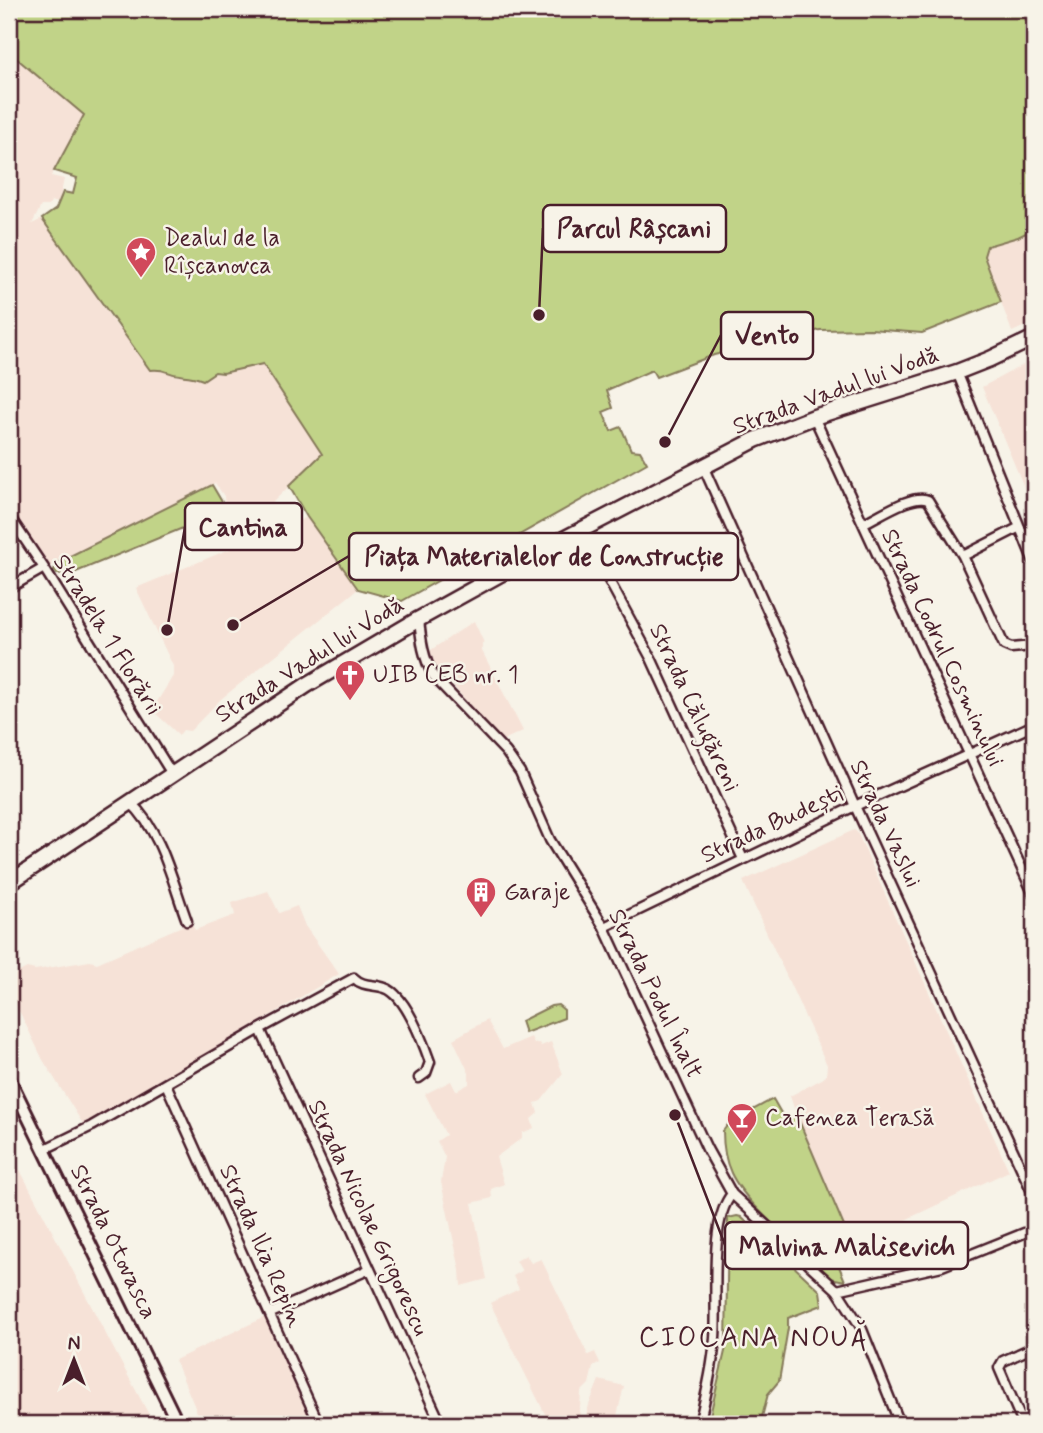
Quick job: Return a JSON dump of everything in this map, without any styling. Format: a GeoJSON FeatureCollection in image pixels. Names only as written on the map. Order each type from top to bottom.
{"type":"FeatureCollection","features":[{"type":"Feature","properties":{"kind":"main road","name":"Strada Vadul lui Vodă"},"geometry":{"type":"LineString","coordinates":[[9,883],[307,685],[419,619],[703,466],[755,440],[814,417],[957,372],[1034,338]]}},
{"type":"Feature","properties":{"kind":"street"},"geometry":{"type":"LineString","coordinates":[[957,372],[1034,562]]}},
{"type":"Feature","properties":{"kind":"street","name":"Strada Codrul Cosminului"},"geometry":{"type":"LineString","coordinates":[[814,417],[1034,895]]}},
{"type":"Feature","properties":{"kind":"street","name":"Strada Vaslui"},"geometry":{"type":"LineString","coordinates":[[703,466],[1034,1196]]}},
{"type":"Feature","properties":{"kind":"street"},"geometry":{"type":"LineString","coordinates":[[863,523],[914,498],[928,500],[963,556],[1004,645],[1011,648],[1034,646]]}},
{"type":"Feature","properties":{"kind":"street","name":"Stradela 1 Florării"},"geometry":{"type":"LineString","coordinates":[[9,516],[172,774]]}},
{"type":"Feature","properties":{"kind":"street"},"geometry":{"type":"LineString","coordinates":[[963,556],[1020,527]]}},
{"type":"Feature","properties":{"kind":"street"},"geometry":{"type":"LineString","coordinates":[[9,588],[44,568]]}},
{"type":"Feature","properties":{"kind":"street","name":"Strada Călugăreni"},"geometry":{"type":"LineString","coordinates":[[606,575],[651,658],[743,859]]}},
{"type":"Feature","properties":{"kind":"street","name":"Strada Podul Înalt"},"geometry":{"type":"LineString","coordinates":[[419,619],[424,655],[434,677],[506,752],[531,793],[550,840],[604,927],[707,1149],[732,1194],[837,1290],[860,1327],[900,1424]]}},
{"type":"Feature","properties":{"kind":"street","name":"Strada Budești"},"geometry":{"type":"LineString","coordinates":[[604,927],[855,806],[1034,724]]}},
{"type":"Feature","properties":{"kind":"street"},"geometry":{"type":"LineString","coordinates":[[130,802],[155,837],[187,921]]}},
{"type":"Feature","properties":{"kind":"street"},"geometry":{"type":"LineString","coordinates":[[45,1149],[92,1126],[354,978],[360,984],[393,991],[405,1005],[430,1062],[426,1073],[419,1078]]}},
{"type":"Feature","properties":{"kind":"street","name":"Strada Nicolae Grigorescu"},"geometry":{"type":"LineString","coordinates":[[260,1029],[442,1424]]}},
{"type":"Feature","properties":{"kind":"street","name":"Strada Otovasca"},"geometry":{"type":"LineString","coordinates":[[9,1079],[178,1424]]}},
{"type":"Feature","properties":{"kind":"street","name":"Strada Ilia Repin"},"geometry":{"type":"LineString","coordinates":[[166,1084],[319,1424]]}},
{"type":"Feature","properties":{"kind":"street"},"geometry":{"type":"LineString","coordinates":[[699,1424],[715,1340],[720,1215],[732,1194]]}},
{"type":"Feature","properties":{"kind":"street"},"geometry":{"type":"LineString","coordinates":[[837,1290],[942,1266],[1034,1229]]}},
{"type":"Feature","properties":{"kind":"street"},"geometry":{"type":"LineString","coordinates":[[271,1313],[370,1269]]}},
{"type":"Feature","properties":{"kind":"street"},"geometry":{"type":"LineString","coordinates":[[1023,1424],[1000,1373],[1000,1364],[1034,1348]]}},
{"type":"Feature","properties":{"kind":"shaded area"},"geometry":{"type":"Polygon","coordinates":[[[9,52],[84,115],[51,176],[64,179],[59,203],[51,201],[49,206],[41,206],[32,224],[42,219],[118,328],[163,369],[177,376],[223,373],[263,364],[322,454],[270,505],[251,515],[226,522],[224,496],[215,483],[50,567],[9,506],[9,224],[15,231],[9,220],[9,52]]]}},
{"type":"Feature","properties":{"kind":"shaded area"},"geometry":{"type":"Polygon","coordinates":[[[1034,229],[1034,322],[1012,332],[984,256],[987,246],[1034,229]]]}},
{"type":"Feature","properties":{"kind":"shaded area"},"geometry":{"type":"Polygon","coordinates":[[[1034,359],[1034,511],[982,387],[1034,359]]]}},
{"type":"Feature","properties":{"kind":"shaded area"},"geometry":{"type":"Polygon","coordinates":[[[307,517],[358,589],[221,699],[190,731],[183,730],[179,735],[152,710],[173,676],[173,666],[136,588],[307,517]]]}},
{"type":"Feature","properties":{"kind":"shaded area"},"geometry":{"type":"Polygon","coordinates":[[[474,621],[484,643],[482,651],[523,731],[501,741],[436,666],[428,652],[474,621]]]}},
{"type":"Feature","properties":{"kind":"shaded area"},"geometry":{"type":"Polygon","coordinates":[[[854,830],[1009,1171],[852,1245],[803,1135],[790,1096],[826,1076],[827,1065],[743,881],[854,830]]]}},
{"type":"Feature","properties":{"kind":"shaded area"},"geometry":{"type":"Polygon","coordinates":[[[268,891],[279,913],[297,906],[305,926],[339,974],[148,1089],[83,1124],[43,1060],[9,990],[9,977],[27,968],[35,970],[90,961],[97,963],[182,926],[191,923],[195,930],[235,915],[232,903],[268,891]]]}},
{"type":"Feature","properties":{"kind":"shaded area"},"geometry":{"type":"Polygon","coordinates":[[[487,1020],[503,1049],[531,1037],[534,1044],[539,1043],[541,1046],[551,1042],[563,1074],[541,1101],[535,1103],[538,1113],[531,1119],[534,1128],[522,1133],[522,1138],[496,1157],[504,1184],[491,1189],[492,1198],[472,1203],[487,1279],[461,1286],[441,1182],[445,1157],[437,1141],[446,1135],[425,1094],[451,1081],[456,1091],[469,1084],[469,1073],[453,1039],[487,1020]]]}},
{"type":"Feature","properties":{"kind":"shaded area"},"geometry":{"type":"Polygon","coordinates":[[[9,1149],[119,1359],[154,1424],[9,1424],[9,1149]]]}},
{"type":"Feature","properties":{"kind":"shaded area"},"geometry":{"type":"Polygon","coordinates":[[[526,1255],[531,1263],[541,1259],[588,1355],[595,1352],[600,1363],[593,1367],[589,1384],[581,1392],[579,1424],[550,1424],[490,1303],[519,1289],[513,1276],[522,1271],[516,1261],[526,1255]]]}},
{"type":"Feature","properties":{"kind":"shaded area"},"geometry":{"type":"Polygon","coordinates":[[[265,1317],[314,1424],[202,1424],[175,1360],[265,1317]]]}},
{"type":"Feature","properties":{"kind":"shaded area"},"geometry":{"type":"Polygon","coordinates":[[[599,1380],[624,1386],[615,1424],[584,1424],[599,1380]]]}},
{"type":"Feature","properties":{"kind":"green space"},"geometry":{"type":"Polygon","coordinates":[[[15,9],[1034,9],[1034,229],[987,246],[984,256],[1001,302],[922,333],[870,329],[820,330],[714,355],[656,377],[652,370],[607,390],[613,408],[603,412],[611,431],[621,427],[631,450],[640,451],[647,463],[402,601],[358,589],[307,517],[289,486],[322,454],[263,364],[223,373],[215,372],[203,380],[150,370],[42,219],[56,209],[63,192],[73,194],[77,178],[54,171],[84,115],[9,52],[9,25],[15,9]]]}},
{"type":"Feature","properties":{"kind":"green space"},"geometry":{"type":"Polygon","coordinates":[[[212,485],[225,507],[222,512],[76,572],[57,574],[54,570],[58,562],[212,485]]]}},
{"type":"Feature","properties":{"kind":"green space"},"geometry":{"type":"Polygon","coordinates":[[[558,1005],[564,1010],[564,1018],[525,1033],[521,1021],[558,1005]]]}},
{"type":"Feature","properties":{"kind":"green space"},"geometry":{"type":"Polygon","coordinates":[[[773,1099],[785,1120],[797,1116],[852,1245],[834,1254],[845,1281],[830,1278],[771,1223],[747,1197],[729,1168],[723,1131],[730,1122],[773,1099]]]}},
{"type":"Feature","properties":{"kind":"green space"},"geometry":{"type":"Polygon","coordinates":[[[737,1216],[820,1291],[822,1305],[788,1318],[779,1381],[768,1394],[762,1417],[764,1424],[708,1424],[726,1347],[728,1218],[737,1216]]]}},
{"type":"Feature","properties":{"kind":"place","name":"Dealul de la Rîșcanovca"},"geometry":{"type":"Point","coordinates":[141,279]}},
{"type":"Feature","properties":{"kind":"place","name":"Parcul Râșcani"},"geometry":{"type":"Point","coordinates":[539,315]}},
{"type":"Feature","properties":{"kind":"place","name":"Vento"},"geometry":{"type":"Point","coordinates":[665,442]}},
{"type":"Feature","properties":{"kind":"place","name":"Piața Materialelor de Construcție"},"geometry":{"type":"Point","coordinates":[233,625]}},
{"type":"Feature","properties":{"kind":"place","name":"Cantina"},"geometry":{"type":"Point","coordinates":[167,630]}},
{"type":"Feature","properties":{"kind":"place","name":"UIB CEB nr. 1"},"geometry":{"type":"Point","coordinates":[350,702]}},
{"type":"Feature","properties":{"kind":"place","name":"Garaje"},"geometry":{"type":"Point","coordinates":[481,919]}},
{"type":"Feature","properties":{"kind":"place","name":"Malvina Malisevich"},"geometry":{"type":"Point","coordinates":[675,1115]}},
{"type":"Feature","properties":{"kind":"place","name":"Cafenea Terasă"},"geometry":{"type":"Point","coordinates":[742,1145]}},
{"type":"Feature","properties":{"kind":"district","name":"CIOCANA NOUĂ"},"geometry":{"type":"Point","coordinates":[754,1338]}}]}
